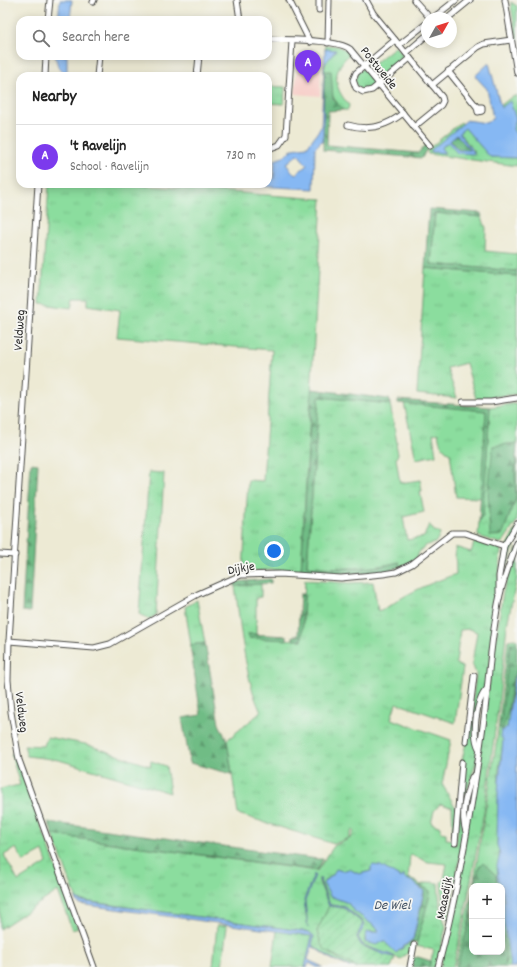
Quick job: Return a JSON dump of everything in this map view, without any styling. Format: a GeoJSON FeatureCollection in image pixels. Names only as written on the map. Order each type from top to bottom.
{"type":"FeatureCollection","features":[{"type":"Feature","properties":{"kind":"street"},"geometry":{"type":"LineString","coordinates":[[48,16],[50,0]]}},
{"type":"Feature","properties":{"kind":"street"},"geometry":{"type":"LineString","coordinates":[[237,0],[239,16]]}},
{"type":"Feature","properties":{"kind":"street"},"geometry":{"type":"LineString","coordinates":[[288,0],[310,42]]}},
{"type":"Feature","properties":{"kind":"street"},"geometry":{"type":"LineString","coordinates":[[319,0],[319,10]]}},
{"type":"Feature","properties":{"kind":"street"},"geometry":{"type":"LineString","coordinates":[[328,43],[329,0]]}},
{"type":"Feature","properties":{"kind":"street"},"geometry":{"type":"LineString","coordinates":[[366,0],[373,14],[444,101],[414,127]]}},
{"type":"Feature","properties":{"kind":"street"},"geometry":{"type":"LineString","coordinates":[[414,0],[419,2],[428,12]]}},
{"type":"Feature","properties":{"kind":"street"},"geometry":{"type":"LineString","coordinates":[[441,12],[456,0]]}},
{"type":"Feature","properties":{"kind":"street"},"geometry":{"type":"LineString","coordinates":[[505,0],[517,73]]}},
{"type":"Feature","properties":{"kind":"street"},"geometry":{"type":"LineString","coordinates":[[455,12],[467,1]]}},
{"type":"Feature","properties":{"kind":"street"},"geometry":{"type":"LineString","coordinates":[[399,45],[421,28]]}},
{"type":"Feature","properties":{"kind":"street","name":"Postweide"},"geometry":{"type":"LineString","coordinates":[[272,39],[328,43],[342,45],[350,49],[430,146]]}},
{"type":"Feature","properties":{"kind":"street"},"geometry":{"type":"LineString","coordinates":[[395,40],[355,75],[353,80],[356,88],[360,91],[367,92],[410,58]]}},
{"type":"Feature","properties":{"kind":"street"},"geometry":{"type":"LineString","coordinates":[[406,53],[421,40]]}},
{"type":"Feature","properties":{"kind":"street"},"geometry":{"type":"LineString","coordinates":[[432,85],[484,44],[511,40]]}},
{"type":"Feature","properties":{"kind":"street"},"geometry":{"type":"LineString","coordinates":[[272,148],[279,145],[286,135],[292,41]]}},
{"type":"Feature","properties":{"kind":"street"},"geometry":{"type":"LineString","coordinates":[[45,72],[46,60]]}},
{"type":"Feature","properties":{"kind":"street"},"geometry":{"type":"LineString","coordinates":[[97,72],[99,60]]}},
{"type":"Feature","properties":{"kind":"street"},"geometry":{"type":"LineString","coordinates":[[197,72],[199,60]]}},
{"type":"Feature","properties":{"kind":"street"},"geometry":{"type":"LineString","coordinates":[[448,71],[477,107]]}},
{"type":"Feature","properties":{"kind":"street"},"geometry":{"type":"LineString","coordinates":[[348,125],[367,128],[380,126],[394,120],[403,113]]}},
{"type":"Feature","properties":{"kind":"street","name":"Veldweg"},"geometry":{"type":"LineString","coordinates":[[38,188],[9,641],[8,680],[11,712],[20,760],[94,967]]}},
{"type":"Feature","properties":{"kind":"street"},"geometry":{"type":"LineString","coordinates":[[463,402],[492,402],[517,398]]}},
{"type":"Feature","properties":{"kind":"street","name":"Maasdijk"},"geometry":{"type":"LineString","coordinates":[[500,595],[498,587],[504,546],[517,524]]}},
{"type":"Feature","properties":{"kind":"street","name":"Dijkje"},"geometry":{"type":"LineString","coordinates":[[9,641],[94,648],[103,647],[198,594],[241,575],[280,574],[342,578],[396,572],[412,564],[452,533],[465,533],[504,546]]}},
{"type":"Feature","properties":{"kind":"street","name":"Maasdijk"},"geometry":{"type":"LineString","coordinates":[[438,967],[449,928],[480,750],[500,595],[517,543]]}},
{"type":"Feature","properties":{"kind":"street"},"geometry":{"type":"LineString","coordinates":[[0,554],[15,555]]}},
{"type":"Feature","properties":{"kind":"street"},"geometry":{"type":"LineString","coordinates":[[466,742],[474,676]]}},
{"type":"Feature","properties":{"kind":"street","name":"Maasdijk"},"geometry":{"type":"LineString","coordinates":[[480,750],[476,744],[476,717],[483,693],[487,689]]}},
{"type":"Feature","properties":{"kind":"street"},"geometry":{"type":"LineString","coordinates":[[469,716],[476,717]]}},
{"type":"Feature","properties":{"kind":"street","name":"Maasdijk"},"geometry":{"type":"LineString","coordinates":[[462,762],[461,804],[463,824],[466,833]]}},
{"type":"Feature","properties":{"kind":"street","name":"Maasdijk"},"geometry":{"type":"LineString","coordinates":[[455,843],[461,804],[472,777],[476,774]]}},
{"type":"Feature","properties":{"kind":"street"},"geometry":{"type":"LineString","coordinates":[[410,967],[414,945]]}},
{"type":"Feature","properties":{"kind":"shaded area"},"geometry":{"type":"Polygon","coordinates":[[[298,54],[309,58],[321,71],[320,96],[295,94],[298,54]]]}},
{"type":"Feature","properties":{"kind":"green space"},"geometry":{"type":"Polygon","coordinates":[[[511,2],[517,6],[517,42],[511,6],[511,2]]]}},
{"type":"Feature","properties":{"kind":"green space"},"geometry":{"type":"Polygon","coordinates":[[[325,45],[338,46],[351,53],[340,66],[336,79],[340,92],[349,105],[348,110],[343,110],[333,96],[327,83],[325,77],[325,66],[335,50],[325,49],[325,45]]]}},
{"type":"Feature","properties":{"kind":"green space"},"geometry":{"type":"Polygon","coordinates":[[[396,46],[404,56],[379,77],[370,67],[396,46]]]}},
{"type":"Feature","properties":{"kind":"green space"},"geometry":{"type":"Polygon","coordinates":[[[364,68],[377,85],[372,89],[364,91],[357,87],[355,80],[358,72],[364,68]]]}},
{"type":"Feature","properties":{"kind":"green space"},"geometry":{"type":"Polygon","coordinates":[[[324,71],[331,71],[333,98],[343,110],[328,111],[327,145],[418,153],[426,144],[428,146],[422,158],[323,150],[324,71]]]}},
{"type":"Feature","properties":{"kind":"green space"},"geometry":{"type":"Polygon","coordinates":[[[272,86],[285,87],[284,104],[272,103],[272,86]]]}},
{"type":"Feature","properties":{"kind":"green space"},"geometry":{"type":"Polygon","coordinates":[[[517,95],[517,136],[513,129],[516,119],[510,102],[501,108],[500,106],[510,98],[517,95]]]}},
{"type":"Feature","properties":{"kind":"green space"},"geometry":{"type":"Polygon","coordinates":[[[461,122],[463,124],[430,152],[444,153],[441,148],[448,142],[475,152],[459,133],[465,128],[490,157],[517,158],[517,166],[428,154],[427,150],[461,122]]]}},
{"type":"Feature","properties":{"kind":"green space"},"geometry":{"type":"Polygon","coordinates":[[[457,134],[470,151],[458,150],[450,140],[457,134]]]}},
{"type":"Feature","properties":{"kind":"green space"},"geometry":{"type":"Polygon","coordinates":[[[49,188],[175,188],[322,199],[301,571],[273,570],[243,572],[248,480],[263,481],[272,350],[117,337],[120,310],[88,305],[88,298],[74,298],[72,308],[41,304],[49,188]]]}},
{"type":"Feature","properties":{"kind":"green space"},"geometry":{"type":"Polygon","coordinates":[[[429,209],[481,213],[482,217],[435,213],[431,264],[517,271],[517,276],[425,268],[429,209]]]}},
{"type":"Feature","properties":{"kind":"green space"},"geometry":{"type":"Polygon","coordinates":[[[435,213],[482,217],[486,228],[485,251],[517,254],[517,271],[431,264],[435,213]]]}},
{"type":"Feature","properties":{"kind":"green space"},"geometry":{"type":"Polygon","coordinates":[[[425,268],[517,276],[517,394],[476,399],[466,363],[447,368],[457,398],[417,394],[425,268]]]}},
{"type":"Feature","properties":{"kind":"green space"},"geometry":{"type":"Polygon","coordinates":[[[312,389],[389,399],[390,404],[319,397],[307,566],[330,568],[365,568],[399,562],[400,567],[376,573],[364,574],[301,571],[312,389]]]}},
{"type":"Feature","properties":{"kind":"green space"},"geometry":{"type":"Polygon","coordinates":[[[319,396],[390,404],[397,443],[398,454],[396,458],[400,483],[420,480],[422,491],[420,491],[424,512],[403,517],[407,540],[424,537],[429,524],[434,531],[439,532],[440,535],[435,543],[422,548],[416,559],[400,567],[399,562],[364,568],[307,566],[319,396]]]}},
{"type":"Feature","properties":{"kind":"green space"},"geometry":{"type":"Polygon","coordinates":[[[398,400],[490,407],[483,515],[479,522],[486,411],[398,403],[398,400]]]}},
{"type":"Feature","properties":{"kind":"green space"},"geometry":{"type":"Polygon","coordinates":[[[404,403],[486,411],[481,498],[456,497],[450,453],[441,445],[438,433],[433,434],[436,455],[416,459],[404,403]]]}},
{"type":"Feature","properties":{"kind":"green space"},"geometry":{"type":"Polygon","coordinates":[[[517,403],[517,443],[493,446],[489,523],[502,535],[516,499],[515,472],[517,458],[517,521],[503,542],[499,543],[478,536],[479,522],[483,515],[490,407],[517,403]]]}},
{"type":"Feature","properties":{"kind":"green space"},"geometry":{"type":"Polygon","coordinates":[[[517,443],[515,472],[516,498],[502,535],[490,536],[488,493],[493,446],[517,443]]]}},
{"type":"Feature","properties":{"kind":"green space"},"geometry":{"type":"Polygon","coordinates":[[[31,463],[38,464],[30,612],[22,611],[31,463]]]}},
{"type":"Feature","properties":{"kind":"green space"},"geometry":{"type":"Polygon","coordinates":[[[149,472],[164,473],[156,615],[149,619],[139,614],[149,472]]]}},
{"type":"Feature","properties":{"kind":"green space"},"geometry":{"type":"Polygon","coordinates":[[[517,527],[517,538],[500,586],[506,547],[517,527]]]}},
{"type":"Feature","properties":{"kind":"green space"},"geometry":{"type":"Polygon","coordinates":[[[476,538],[498,546],[501,550],[498,594],[486,688],[476,714],[473,715],[471,713],[476,674],[472,663],[477,632],[469,629],[460,630],[456,663],[463,668],[455,723],[396,703],[391,719],[451,740],[442,784],[457,810],[453,835],[452,807],[440,804],[434,811],[431,823],[441,827],[441,832],[446,833],[446,839],[454,840],[454,845],[456,845],[461,806],[464,834],[448,920],[443,910],[441,882],[444,879],[447,864],[428,862],[410,854],[408,880],[404,878],[404,875],[401,878],[384,868],[371,868],[371,871],[359,874],[349,869],[342,871],[337,869],[333,875],[324,881],[324,885],[330,896],[348,903],[353,910],[378,929],[378,932],[370,931],[365,936],[365,942],[380,943],[384,941],[396,953],[411,942],[413,943],[411,954],[407,953],[401,959],[362,945],[358,937],[362,921],[345,907],[330,905],[319,878],[319,882],[329,906],[317,931],[319,938],[331,954],[356,967],[344,965],[338,962],[312,945],[314,936],[309,932],[77,900],[53,835],[317,871],[334,846],[351,838],[354,831],[352,830],[349,838],[334,844],[238,814],[227,740],[261,712],[255,699],[247,668],[235,586],[261,584],[261,597],[256,598],[256,634],[250,634],[249,638],[302,640],[305,580],[349,583],[373,582],[378,611],[417,590],[456,574],[455,547],[471,552],[476,538]]]}},
{"type":"Feature","properties":{"kind":"green space"},"geometry":{"type":"Polygon","coordinates":[[[517,548],[517,578],[507,625],[498,709],[484,811],[470,883],[469,883],[463,923],[453,967],[440,967],[456,902],[503,592],[517,548]]]}},
{"type":"Feature","properties":{"kind":"green space"},"geometry":{"type":"Polygon","coordinates":[[[271,579],[271,583],[235,586],[234,582],[271,579]]]}},
{"type":"Feature","properties":{"kind":"green space"},"geometry":{"type":"Polygon","coordinates":[[[300,594],[304,594],[302,640],[293,640],[293,636],[298,636],[300,594]]]}},
{"type":"Feature","properties":{"kind":"green space"},"geometry":{"type":"Polygon","coordinates":[[[197,600],[205,643],[191,645],[185,607],[197,600]]]}},
{"type":"Feature","properties":{"kind":"green space"},"geometry":{"type":"Polygon","coordinates":[[[248,634],[287,636],[287,640],[249,638],[248,634]]]}},
{"type":"Feature","properties":{"kind":"green space"},"geometry":{"type":"Polygon","coordinates":[[[508,640],[517,640],[517,644],[514,642],[511,643],[500,728],[508,711],[513,677],[517,670],[499,769],[497,845],[499,849],[498,875],[500,883],[497,883],[496,875],[487,868],[476,875],[473,883],[497,738],[508,640]]]}},
{"type":"Feature","properties":{"kind":"green space"},"geometry":{"type":"Polygon","coordinates":[[[514,642],[517,644],[517,670],[513,677],[508,711],[503,729],[500,729],[509,653],[511,643],[514,642]]]}},
{"type":"Feature","properties":{"kind":"green space"},"geometry":{"type":"Polygon","coordinates":[[[205,643],[219,724],[227,740],[232,774],[190,763],[182,718],[201,715],[190,645],[205,643]]]}},
{"type":"Feature","properties":{"kind":"green space"},"geometry":{"type":"Polygon","coordinates":[[[472,718],[475,720],[477,756],[462,802],[462,760],[472,718]]]}},
{"type":"Feature","properties":{"kind":"green space"},"geometry":{"type":"Polygon","coordinates":[[[47,737],[85,744],[150,766],[151,761],[166,766],[170,793],[59,760],[27,756],[24,745],[44,746],[47,737]]]}},
{"type":"Feature","properties":{"kind":"green space"},"geometry":{"type":"Polygon","coordinates":[[[15,753],[78,928],[72,930],[58,891],[0,929],[0,789],[20,785],[11,754],[15,753]],[[16,848],[4,855],[18,881],[47,863],[43,851],[23,862],[16,848]]]}},
{"type":"Feature","properties":{"kind":"green space"},"geometry":{"type":"Polygon","coordinates":[[[48,822],[323,859],[317,870],[53,835],[48,822]]]}},
{"type":"Feature","properties":{"kind":"green space"},"geometry":{"type":"Polygon","coordinates":[[[483,863],[496,875],[497,883],[475,883],[479,867],[483,863]]]}},
{"type":"Feature","properties":{"kind":"green space"},"geometry":{"type":"Polygon","coordinates":[[[408,877],[430,891],[417,942],[413,943],[411,942],[424,895],[423,889],[408,880],[408,877]]]}},
{"type":"Feature","properties":{"kind":"green space"},"geometry":{"type":"Polygon","coordinates":[[[431,882],[438,883],[440,907],[446,927],[436,967],[429,967],[434,950],[416,946],[430,891],[420,885],[431,882]]]}},
{"type":"Feature","properties":{"kind":"green space"},"geometry":{"type":"Polygon","coordinates":[[[469,905],[469,922],[457,967],[455,967],[469,905]]]}},
{"type":"Feature","properties":{"kind":"green space"},"geometry":{"type":"Polygon","coordinates":[[[329,906],[342,907],[362,922],[363,926],[357,937],[360,942],[368,948],[395,958],[391,967],[356,967],[325,950],[321,944],[317,931],[329,906]]]}},
{"type":"Feature","properties":{"kind":"green space"},"geometry":{"type":"Polygon","coordinates":[[[505,920],[510,967],[504,967],[506,960],[505,920]]]}},
{"type":"Feature","properties":{"kind":"green space"},"geometry":{"type":"Polygon","coordinates":[[[469,922],[469,955],[505,955],[505,950],[506,961],[504,967],[457,967],[469,922]]]}},
{"type":"Feature","properties":{"kind":"green space"},"geometry":{"type":"Polygon","coordinates":[[[217,925],[227,926],[222,967],[213,967],[217,925]]]}},
{"type":"Feature","properties":{"kind":"green space"},"geometry":{"type":"Polygon","coordinates":[[[277,931],[312,936],[305,967],[272,967],[277,931]]]}},
{"type":"Feature","properties":{"kind":"green space"},"geometry":{"type":"Polygon","coordinates":[[[418,957],[431,961],[429,967],[412,967],[413,958],[418,957]]]}},
{"type":"Feature","properties":{"kind":"water"},"geometry":{"type":"Polygon","coordinates":[[[60,0],[72,0],[70,16],[58,16],[60,0]]]}},
{"type":"Feature","properties":{"kind":"water"},"geometry":{"type":"Polygon","coordinates":[[[325,49],[336,50],[324,65],[325,49]]]}},
{"type":"Feature","properties":{"kind":"water"},"geometry":{"type":"Polygon","coordinates":[[[56,60],[67,60],[67,71],[63,72],[56,60]]]}},
{"type":"Feature","properties":{"kind":"water"},"geometry":{"type":"Polygon","coordinates":[[[489,63],[501,108],[510,101],[516,119],[513,129],[517,136],[517,158],[490,157],[465,128],[459,133],[475,154],[457,153],[448,142],[441,148],[445,153],[431,152],[431,150],[467,120],[486,123],[493,118],[487,89],[475,76],[489,63]],[[457,135],[450,141],[458,150],[470,150],[457,135]]]}},
{"type":"Feature","properties":{"kind":"water"},"geometry":{"type":"Polygon","coordinates":[[[324,70],[323,140],[315,148],[314,189],[272,187],[275,160],[283,157],[293,149],[307,147],[321,127],[324,70]],[[298,154],[286,164],[295,175],[307,165],[298,154]]]}},
{"type":"Feature","properties":{"kind":"water"},"geometry":{"type":"Polygon","coordinates":[[[517,673],[517,967],[510,967],[505,929],[505,883],[500,883],[498,880],[497,866],[500,854],[497,845],[498,791],[503,740],[500,736],[501,731],[507,728],[514,678],[517,673]]]}},
{"type":"Feature","properties":{"kind":"water","name":"De Wiel"},"geometry":{"type":"Polygon","coordinates":[[[373,865],[381,866],[401,878],[404,875],[404,878],[413,882],[424,891],[413,939],[396,953],[384,941],[377,945],[365,942],[367,932],[378,932],[378,929],[353,910],[348,903],[330,896],[323,883],[333,875],[336,869],[342,871],[349,869],[359,874],[371,871],[371,867],[373,865]]]}},
{"type":"Feature","properties":{"kind":"water"},"geometry":{"type":"Polygon","coordinates":[[[314,874],[315,875],[305,901],[308,928],[304,900],[314,874]]]}},
{"type":"Feature","properties":{"kind":"water"},"geometry":{"type":"Polygon","coordinates":[[[321,884],[330,905],[345,907],[364,923],[364,927],[358,937],[362,944],[395,957],[385,955],[361,945],[357,937],[363,923],[344,908],[329,906],[321,884]]]}},
{"type":"Feature","properties":{"kind":"water"},"geometry":{"type":"Polygon","coordinates":[[[75,898],[80,901],[309,932],[314,936],[312,945],[331,958],[350,967],[331,959],[312,946],[308,960],[323,967],[317,967],[309,963],[307,967],[305,967],[312,936],[79,904],[75,898]]]}},
{"type":"Feature","properties":{"kind":"place","name":"'t Ravelijn"},"geometry":{"type":"Point","coordinates":[308,83]}}]}
